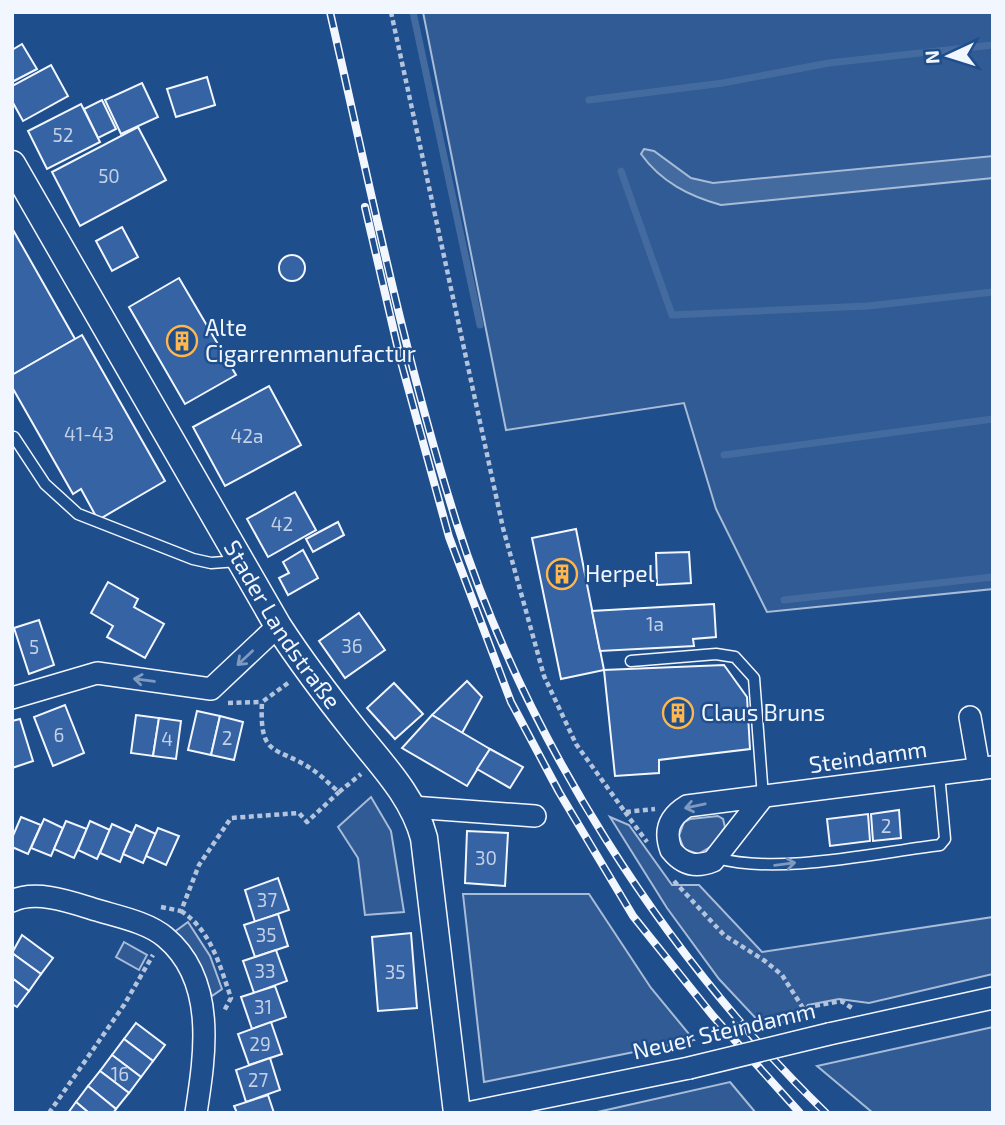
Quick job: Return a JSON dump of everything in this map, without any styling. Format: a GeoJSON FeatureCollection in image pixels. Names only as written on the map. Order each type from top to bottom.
{"type":"FeatureCollection","features":[{"type":"Feature","properties":{"kind":"street","name":"Stader Landstraße"},"geometry":{"type":"LineString","coordinates":[[12,164],[278,626],[307,670],[412,807],[424,838],[457,1113]]}},
{"type":"Feature","properties":{"kind":"street"},"geometry":{"type":"LineString","coordinates":[[12,698],[97,673],[211,689],[278,626]]}},
{"type":"Feature","properties":{"kind":"street","name":"Steindamm"},"geometry":{"type":"LineString","coordinates":[[675,815],[687,806],[986,768],[970,717]]}},
{"type":"Feature","properties":{"kind":"street"},"geometry":{"type":"LineString","coordinates":[[675,815],[667,831],[668,842],[677,858],[694,865],[717,858],[763,797]]}},
{"type":"Feature","properties":{"kind":"street"},"geometry":{"type":"LineString","coordinates":[[412,807],[535,816]]}},
{"type":"Feature","properties":{"kind":"street"},"geometry":{"type":"LineString","coordinates":[[12,901],[40,896],[77,904],[143,925],[164,936],[186,960],[198,991],[206,1042],[196,1113]]}},
{"type":"Feature","properties":{"kind":"street","name":"Neuer Steindamm"},"geometry":{"type":"LineString","coordinates":[[467,1113],[689,1068],[993,998]]}},
{"type":"Feature","properties":{"kind":"lane"},"geometry":{"type":"LineString","coordinates":[[14,437],[44,484],[78,514],[193,559],[211,564],[240,561]]}},
{"type":"Feature","properties":{"kind":"lane"},"geometry":{"type":"LineString","coordinates":[[631,661],[716,654],[735,657],[754,678],[763,797]]}},
{"type":"Feature","properties":{"kind":"lane"},"geometry":{"type":"LineString","coordinates":[[717,858],[738,864],[768,866],[940,845],[945,839],[939,774]]}},
{"type":"Feature","properties":{"kind":"path"},"geometry":{"type":"LineString","coordinates":[[391,12],[503,528],[544,676],[576,744],[649,845]]}},
{"type":"Feature","properties":{"kind":"path"},"geometry":{"type":"LineString","coordinates":[[211,689],[229,704],[262,702],[307,670]]}},
{"type":"Feature","properties":{"kind":"path"},"geometry":{"type":"LineString","coordinates":[[262,702],[261,724],[268,744],[283,757],[312,769],[339,792]]}},
{"type":"Feature","properties":{"kind":"path"},"geometry":{"type":"LineString","coordinates":[[194,876],[230,818],[299,813],[307,822],[377,760]]}},
{"type":"Feature","properties":{"kind":"path"},"geometry":{"type":"LineString","coordinates":[[625,812],[663,808],[675,815]]}},
{"type":"Feature","properties":{"kind":"path"},"geometry":{"type":"LineString","coordinates":[[672,879],[724,935],[782,975],[803,1008],[841,1001]]}},
{"type":"Feature","properties":{"kind":"path"},"geometry":{"type":"LineString","coordinates":[[49,1113],[124,1005],[164,936]]}},
{"type":"Feature","properties":{"kind":"shaded area"},"geometry":{"type":"Polygon","coordinates":[[[423,12],[993,12],[993,589],[767,612],[716,509],[684,403],[506,430],[423,12]]]}},
{"type":"Feature","properties":{"kind":"shaded area"},"geometry":{"type":"Polygon","coordinates":[[[644,149],[654,151],[691,178],[713,183],[993,156],[993,178],[721,205],[676,187],[649,164],[641,154],[644,149]]]}},
{"type":"Feature","properties":{"kind":"shaded area"},"geometry":{"type":"Polygon","coordinates":[[[371,797],[391,831],[404,912],[365,915],[358,858],[338,827],[371,797]]]}},
{"type":"Feature","properties":{"kind":"shaded area"},"geometry":{"type":"Polygon","coordinates":[[[718,816],[723,819],[725,827],[712,846],[698,854],[684,849],[679,836],[684,822],[718,816]]]}},
{"type":"Feature","properties":{"kind":"shaded area"},"geometry":{"type":"Polygon","coordinates":[[[610,817],[629,825],[672,885],[699,885],[762,952],[993,917],[993,974],[869,1003],[839,999],[808,1005],[803,1017],[764,1027],[719,979],[667,908],[610,817]]]}},
{"type":"Feature","properties":{"kind":"shaded area"},"geometry":{"type":"Polygon","coordinates":[[[463,894],[589,894],[651,988],[694,1040],[484,1082],[463,894]]]}},
{"type":"Feature","properties":{"kind":"shaded area"},"geometry":{"type":"Polygon","coordinates":[[[188,922],[210,956],[222,989],[212,996],[202,974],[173,933],[188,922]]]}},
{"type":"Feature","properties":{"kind":"shaded area"},"geometry":{"type":"Polygon","coordinates":[[[124,942],[147,955],[139,970],[116,957],[124,942]]]}},
{"type":"Feature","properties":{"kind":"shaded area"},"geometry":{"type":"Polygon","coordinates":[[[993,1027],[993,1113],[873,1113],[817,1066],[993,1027]]]}},
{"type":"Feature","properties":{"kind":"shaded area"},"geometry":{"type":"Polygon","coordinates":[[[730,1082],[756,1113],[593,1113],[730,1082]]]}},
{"type":"Feature","properties":{"kind":"building"},"geometry":{"type":"Polygon","coordinates":[[[22,44],[37,69],[12,82],[12,50],[22,44]]]}},
{"type":"Feature","properties":{"kind":"building"},"geometry":{"type":"Polygon","coordinates":[[[51,65],[68,96],[23,121],[12,101],[12,86],[51,65]]]}},
{"type":"Feature","properties":{"kind":"building"},"geometry":{"type":"Polygon","coordinates":[[[207,77],[215,105],[176,117],[167,89],[207,77]]]}},
{"type":"Feature","properties":{"kind":"building"},"geometry":{"type":"Polygon","coordinates":[[[142,83],[158,117],[121,134],[105,100],[142,83]]]}},
{"type":"Feature","properties":{"kind":"building"},"geometry":{"type":"Polygon","coordinates":[[[102,100],[116,129],[98,138],[84,109],[102,100]]]}},
{"type":"Feature","properties":{"kind":"building"},"geometry":{"type":"Polygon","coordinates":[[[81,104],[100,142],[47,169],[28,131],[81,104]]]}},
{"type":"Feature","properties":{"kind":"building"},"geometry":{"type":"Polygon","coordinates":[[[138,127],[166,180],[80,226],[52,172],[138,127]]]}},
{"type":"Feature","properties":{"kind":"building"},"geometry":{"type":"Polygon","coordinates":[[[122,227],[138,257],[112,271],[96,241],[122,227]]]}},
{"type":"Feature","properties":{"kind":"building"},"geometry":{"type":"Polygon","coordinates":[[[12,228],[75,339],[12,375],[12,228]]]}},
{"type":"Feature","properties":{"kind":"building"},"geometry":{"type":"Polygon","coordinates":[[[292,255],[301,259],[305,268],[301,277],[292,281],[283,277],[279,268],[283,259],[292,255]]]}},
{"type":"Feature","properties":{"kind":"building","name":"Alte Cigarrenmanufactur"},"geometry":{"type":"Polygon","coordinates":[[[179,278],[236,375],[185,404],[129,307],[179,278]]]}},
{"type":"Feature","properties":{"kind":"building"},"geometry":{"type":"Polygon","coordinates":[[[82,335],[165,481],[98,520],[81,489],[73,494],[12,387],[12,375],[82,335]]]}},
{"type":"Feature","properties":{"kind":"building"},"geometry":{"type":"Polygon","coordinates":[[[269,386],[301,445],[225,486],[193,427],[269,386]]]}},
{"type":"Feature","properties":{"kind":"building"},"geometry":{"type":"Polygon","coordinates":[[[295,492],[316,530],[268,557],[247,519],[295,492]]]}},
{"type":"Feature","properties":{"kind":"building"},"geometry":{"type":"Polygon","coordinates":[[[338,522],[344,535],[313,552],[306,539],[338,522]]]}},
{"type":"Feature","properties":{"kind":"building","name":"Herpel"},"geometry":{"type":"Polygon","coordinates":[[[576,529],[604,670],[561,679],[532,538],[576,529]]]}},
{"type":"Feature","properties":{"kind":"building"},"geometry":{"type":"Polygon","coordinates":[[[303,550],[318,578],[288,595],[279,578],[289,573],[283,562],[303,550]]]}},
{"type":"Feature","properties":{"kind":"building"},"geometry":{"type":"Polygon","coordinates":[[[689,552],[691,583],[657,585],[656,553],[689,552]]]}},
{"type":"Feature","properties":{"kind":"building"},"geometry":{"type":"Polygon","coordinates":[[[108,582],[138,599],[134,607],[164,624],[145,658],[107,637],[113,626],[91,613],[108,582]]]}},
{"type":"Feature","properties":{"kind":"building"},"geometry":{"type":"Polygon","coordinates":[[[714,604],[716,637],[693,639],[694,646],[600,651],[592,611],[714,604]]]}},
{"type":"Feature","properties":{"kind":"building"},"geometry":{"type":"Polygon","coordinates":[[[359,613],[385,650],[345,678],[319,641],[359,613]]]}},
{"type":"Feature","properties":{"kind":"building"},"geometry":{"type":"Polygon","coordinates":[[[39,620],[54,665],[29,674],[14,628],[39,620]]]}},
{"type":"Feature","properties":{"kind":"building","name":"Claus Bruns"},"geometry":{"type":"Polygon","coordinates":[[[724,665],[747,697],[750,749],[659,760],[659,773],[615,776],[604,670],[724,665]]]}},
{"type":"Feature","properties":{"kind":"building"},"geometry":{"type":"Polygon","coordinates":[[[467,681],[482,697],[462,733],[432,715],[467,681]]]}},
{"type":"Feature","properties":{"kind":"building"},"geometry":{"type":"Polygon","coordinates":[[[394,683],[423,714],[395,739],[367,708],[394,683]]]}},
{"type":"Feature","properties":{"kind":"building"},"geometry":{"type":"Polygon","coordinates":[[[65,705],[84,753],[53,766],[34,717],[65,705]]]}},
{"type":"Feature","properties":{"kind":"building"},"geometry":{"type":"Polygon","coordinates":[[[197,711],[220,716],[211,755],[188,750],[197,711]]]}},
{"type":"Feature","properties":{"kind":"building"},"geometry":{"type":"Polygon","coordinates":[[[136,715],[159,718],[153,756],[131,753],[136,715]]]}},
{"type":"Feature","properties":{"kind":"building"},"geometry":{"type":"Polygon","coordinates":[[[432,715],[490,749],[467,786],[402,748],[432,715]]]}},
{"type":"Feature","properties":{"kind":"building"},"geometry":{"type":"Polygon","coordinates":[[[220,716],[243,722],[234,760],[211,755],[220,716]]]}},
{"type":"Feature","properties":{"kind":"building"},"geometry":{"type":"Polygon","coordinates":[[[159,718],[181,721],[176,759],[153,756],[159,718]]]}},
{"type":"Feature","properties":{"kind":"building"},"geometry":{"type":"Polygon","coordinates":[[[20,719],[33,761],[12,768],[12,721],[20,719]]]}},
{"type":"Feature","properties":{"kind":"building"},"geometry":{"type":"Polygon","coordinates":[[[490,749],[523,767],[510,788],[477,769],[490,749]]]}},
{"type":"Feature","properties":{"kind":"building"},"geometry":{"type":"Polygon","coordinates":[[[899,810],[901,838],[873,841],[871,814],[899,810]]]}},
{"type":"Feature","properties":{"kind":"building"},"geometry":{"type":"Polygon","coordinates":[[[868,814],[870,841],[830,846],[827,819],[868,814]]]}},
{"type":"Feature","properties":{"kind":"building"},"geometry":{"type":"Polygon","coordinates":[[[21,817],[41,825],[28,854],[12,847],[12,838],[21,817]]]}},
{"type":"Feature","properties":{"kind":"building"},"geometry":{"type":"Polygon","coordinates":[[[44,819],[63,828],[51,856],[31,848],[44,819]]]}},
{"type":"Feature","properties":{"kind":"building"},"geometry":{"type":"Polygon","coordinates":[[[66,821],[87,829],[74,858],[54,849],[66,821]]]}},
{"type":"Feature","properties":{"kind":"building"},"geometry":{"type":"Polygon","coordinates":[[[90,821],[110,830],[97,859],[78,850],[90,821]]]}},
{"type":"Feature","properties":{"kind":"building"},"geometry":{"type":"Polygon","coordinates":[[[112,824],[132,833],[120,862],[100,853],[112,824]]]}},
{"type":"Feature","properties":{"kind":"building"},"geometry":{"type":"Polygon","coordinates":[[[136,825],[156,834],[143,863],[123,854],[136,825]]]}},
{"type":"Feature","properties":{"kind":"building"},"geometry":{"type":"Polygon","coordinates":[[[158,828],[179,836],[166,865],[146,856],[158,828]]]}},
{"type":"Feature","properties":{"kind":"building"},"geometry":{"type":"Polygon","coordinates":[[[467,831],[508,833],[505,886],[465,883],[467,831]]]}},
{"type":"Feature","properties":{"kind":"building"},"geometry":{"type":"Polygon","coordinates":[[[278,878],[289,910],[255,922],[245,890],[278,878]]]}},
{"type":"Feature","properties":{"kind":"building"},"geometry":{"type":"Polygon","coordinates":[[[278,914],[288,946],[255,957],[244,925],[278,914]]]}},
{"type":"Feature","properties":{"kind":"building"},"geometry":{"type":"Polygon","coordinates":[[[411,933],[417,1008],[378,1011],[372,937],[411,933]]]}},
{"type":"Feature","properties":{"kind":"building"},"geometry":{"type":"Polygon","coordinates":[[[22,935],[53,958],[41,974],[12,953],[22,935]]]}},
{"type":"Feature","properties":{"kind":"building"},"geometry":{"type":"Polygon","coordinates":[[[276,950],[287,981],[254,993],[243,961],[276,950]]]}},
{"type":"Feature","properties":{"kind":"building"},"geometry":{"type":"Polygon","coordinates":[[[12,953],[41,974],[29,991],[12,978],[12,953]]]}},
{"type":"Feature","properties":{"kind":"building"},"geometry":{"type":"Polygon","coordinates":[[[12,978],[29,991],[17,1007],[12,1004],[12,978]]]}},
{"type":"Feature","properties":{"kind":"building"},"geometry":{"type":"Polygon","coordinates":[[[275,986],[286,1017],[252,1029],[241,997],[275,986]]]}},
{"type":"Feature","properties":{"kind":"building"},"geometry":{"type":"Polygon","coordinates":[[[271,1022],[282,1054],[249,1065],[238,1034],[271,1022]]]}},
{"type":"Feature","properties":{"kind":"building"},"geometry":{"type":"Polygon","coordinates":[[[136,1023],[165,1045],[153,1061],[124,1039],[136,1023]]]}},
{"type":"Feature","properties":{"kind":"building"},"geometry":{"type":"Polygon","coordinates":[[[124,1039],[153,1061],[141,1077],[112,1055],[124,1039]]]}},
{"type":"Feature","properties":{"kind":"building"},"geometry":{"type":"Polygon","coordinates":[[[112,1055],[141,1077],[129,1093],[100,1071],[112,1055]]]}},
{"type":"Feature","properties":{"kind":"building"},"geometry":{"type":"Polygon","coordinates":[[[270,1058],[280,1090],[246,1102],[236,1070],[270,1058]]]}},
{"type":"Feature","properties":{"kind":"building"},"geometry":{"type":"Polygon","coordinates":[[[100,1071],[129,1093],[116,1109],[88,1086],[100,1071]]]}},
{"type":"Feature","properties":{"kind":"building"},"geometry":{"type":"Polygon","coordinates":[[[88,1086],[116,1109],[113,1113],[89,1113],[76,1102],[88,1086]]]}},
{"type":"Feature","properties":{"kind":"building"},"geometry":{"type":"Polygon","coordinates":[[[268,1095],[274,1113],[237,1113],[234,1106],[268,1095]]]}},
{"type":"Feature","properties":{"kind":"building"},"geometry":{"type":"Polygon","coordinates":[[[76,1102],[89,1113],[68,1113],[76,1102]]]}},
{"type":"Feature","properties":{"kind":"waterway"},"geometry":{"type":"LineString","coordinates":[[413,12],[480,325]]}},
{"type":"Feature","properties":{"kind":"waterway"},"geometry":{"type":"LineString","coordinates":[[589,100],[723,83],[829,63],[993,45]]}},
{"type":"Feature","properties":{"kind":"waterway"},"geometry":{"type":"LineString","coordinates":[[621,171],[672,315],[868,306],[993,292]]}},
{"type":"Feature","properties":{"kind":"waterway"},"geometry":{"type":"LineString","coordinates":[[724,455],[993,419]]}},
{"type":"Feature","properties":{"kind":"waterway"},"geometry":{"type":"LineString","coordinates":[[784,600],[993,577]]}},
{"type":"Feature","properties":{"kind":"railway"},"geometry":{"type":"LineString","coordinates":[[330,12],[388,268],[437,458],[485,602],[520,683],[560,762],[606,839],[656,914],[709,985],[766,1051],[826,1113]]}},
{"type":"Feature","properties":{"kind":"railway"},"geometry":{"type":"LineString","coordinates":[[365,207],[401,362],[449,537],[511,702],[559,792],[633,916],[713,1016],[800,1113]]}},
{"type":"Feature","properties":{"kind":"place","name":"Alte Cigarrenmanufactur"},"geometry":{"type":"Point","coordinates":[182,341]}},
{"type":"Feature","properties":{"kind":"place","name":"Herpel"},"geometry":{"type":"Point","coordinates":[562,574]}},
{"type":"Feature","properties":{"kind":"place","name":"Claus Bruns"},"geometry":{"type":"Point","coordinates":[678,713]}}]}
